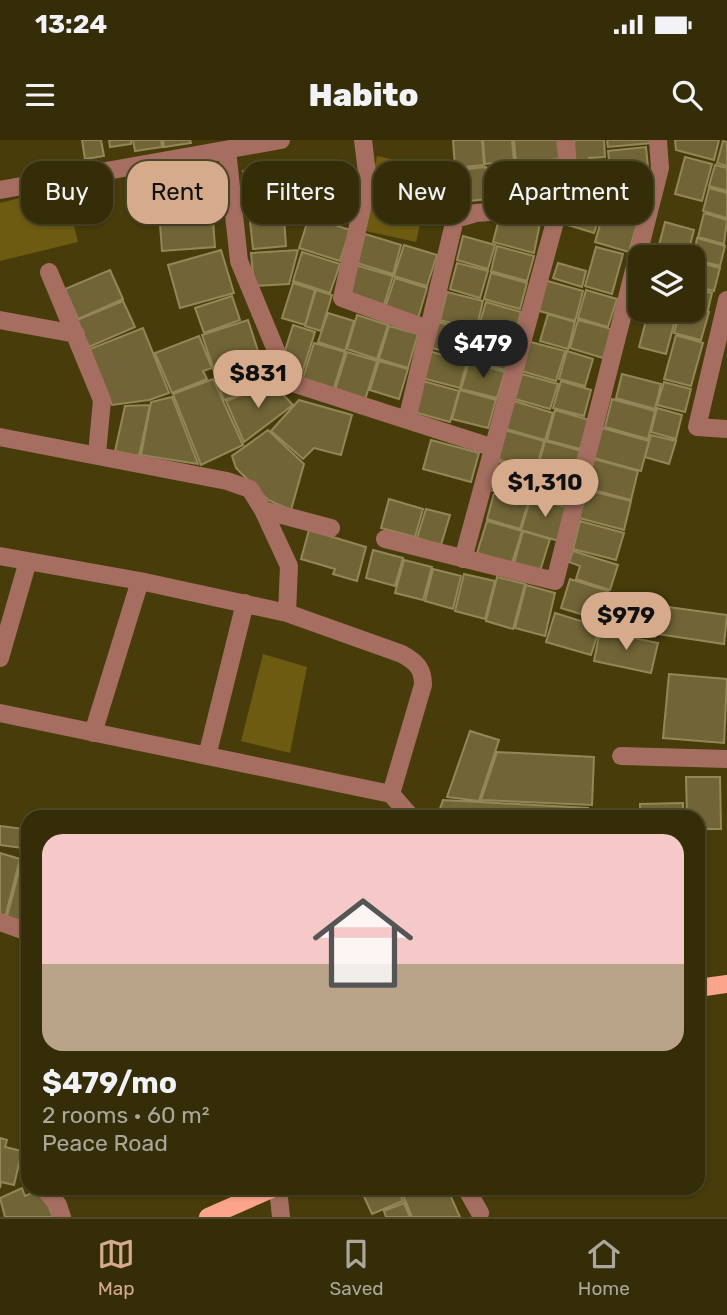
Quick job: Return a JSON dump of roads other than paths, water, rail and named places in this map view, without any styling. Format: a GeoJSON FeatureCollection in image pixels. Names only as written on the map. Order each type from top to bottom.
{"type":"FeatureCollection","features":[{"type":"Feature","properties":{"kind":"main road"},"geometry":{"type":"LineString","coordinates":[[705,987],[727,984]]}},
{"type":"Feature","properties":{"kind":"main road"},"geometry":{"type":"LineString","coordinates":[[208,1217],[260,1195]]}},
{"type":"Feature","properties":{"kind":"street"},"geometry":{"type":"LineString","coordinates":[[0,190],[281,140]]}},
{"type":"Feature","properties":{"kind":"street"},"geometry":{"type":"LineString","coordinates":[[363,140],[368,181],[342,298],[355,305],[428,329]]}},
{"type":"Feature","properties":{"kind":"street"},"geometry":{"type":"LineString","coordinates":[[565,140],[568,161]]}},
{"type":"Feature","properties":{"kind":"street"},"geometry":{"type":"LineString","coordinates":[[385,539],[555,581],[660,168],[659,140]]}},
{"type":"Feature","properties":{"kind":"street"},"geometry":{"type":"LineString","coordinates":[[227,150],[239,261],[289,382],[491,447]]}},
{"type":"Feature","properties":{"kind":"street"},"geometry":{"type":"LineString","coordinates":[[407,420],[455,219],[484,212]]}},
{"type":"Feature","properties":{"kind":"street"},"geometry":{"type":"LineString","coordinates":[[463,559],[491,447],[554,224]]}},
{"type":"Feature","properties":{"kind":"street"},"geometry":{"type":"LineString","coordinates":[[49,272],[102,400],[97,454]]}},
{"type":"Feature","properties":{"kind":"street"},"geometry":{"type":"LineString","coordinates":[[727,300],[697,427],[727,429]]}},
{"type":"Feature","properties":{"kind":"street"},"geometry":{"type":"LineString","coordinates":[[0,320],[75,334]]}},
{"type":"Feature","properties":{"kind":"street"},"geometry":{"type":"LineString","coordinates":[[0,437],[227,481],[250,489],[263,510],[289,566],[287,613]]}},
{"type":"Feature","properties":{"kind":"street"},"geometry":{"type":"LineString","coordinates":[[263,510],[331,528]]}},
{"type":"Feature","properties":{"kind":"street"},"geometry":{"type":"LineString","coordinates":[[0,556],[140,581],[287,613],[402,654],[420,667],[423,685],[391,794]]}},
{"type":"Feature","properties":{"kind":"street"},"geometry":{"type":"LineString","coordinates":[[0,659],[28,561]]}},
{"type":"Feature","properties":{"kind":"street"},"geometry":{"type":"LineString","coordinates":[[93,733],[140,581]]}},
{"type":"Feature","properties":{"kind":"street"},"geometry":{"type":"LineString","coordinates":[[207,756],[245,603]]}},
{"type":"Feature","properties":{"kind":"street"},"geometry":{"type":"LineString","coordinates":[[0,713],[391,794],[405,810]]}},
{"type":"Feature","properties":{"kind":"street"},"geometry":{"type":"LineString","coordinates":[[621,757],[727,758]]}},
{"type":"Feature","properties":{"kind":"street"},"geometry":{"type":"LineString","coordinates":[[0,922],[21,930]]}},
{"type":"Feature","properties":{"kind":"street"},"geometry":{"type":"LineString","coordinates":[[50,1195],[58,1205],[62,1217]]}},
{"type":"Feature","properties":{"kind":"street"},"geometry":{"type":"LineString","coordinates":[[277,1195],[281,1217]]}},
{"type":"Feature","properties":{"kind":"street"},"geometry":{"type":"LineString","coordinates":[[470,1195],[480,1213]]}}]}
